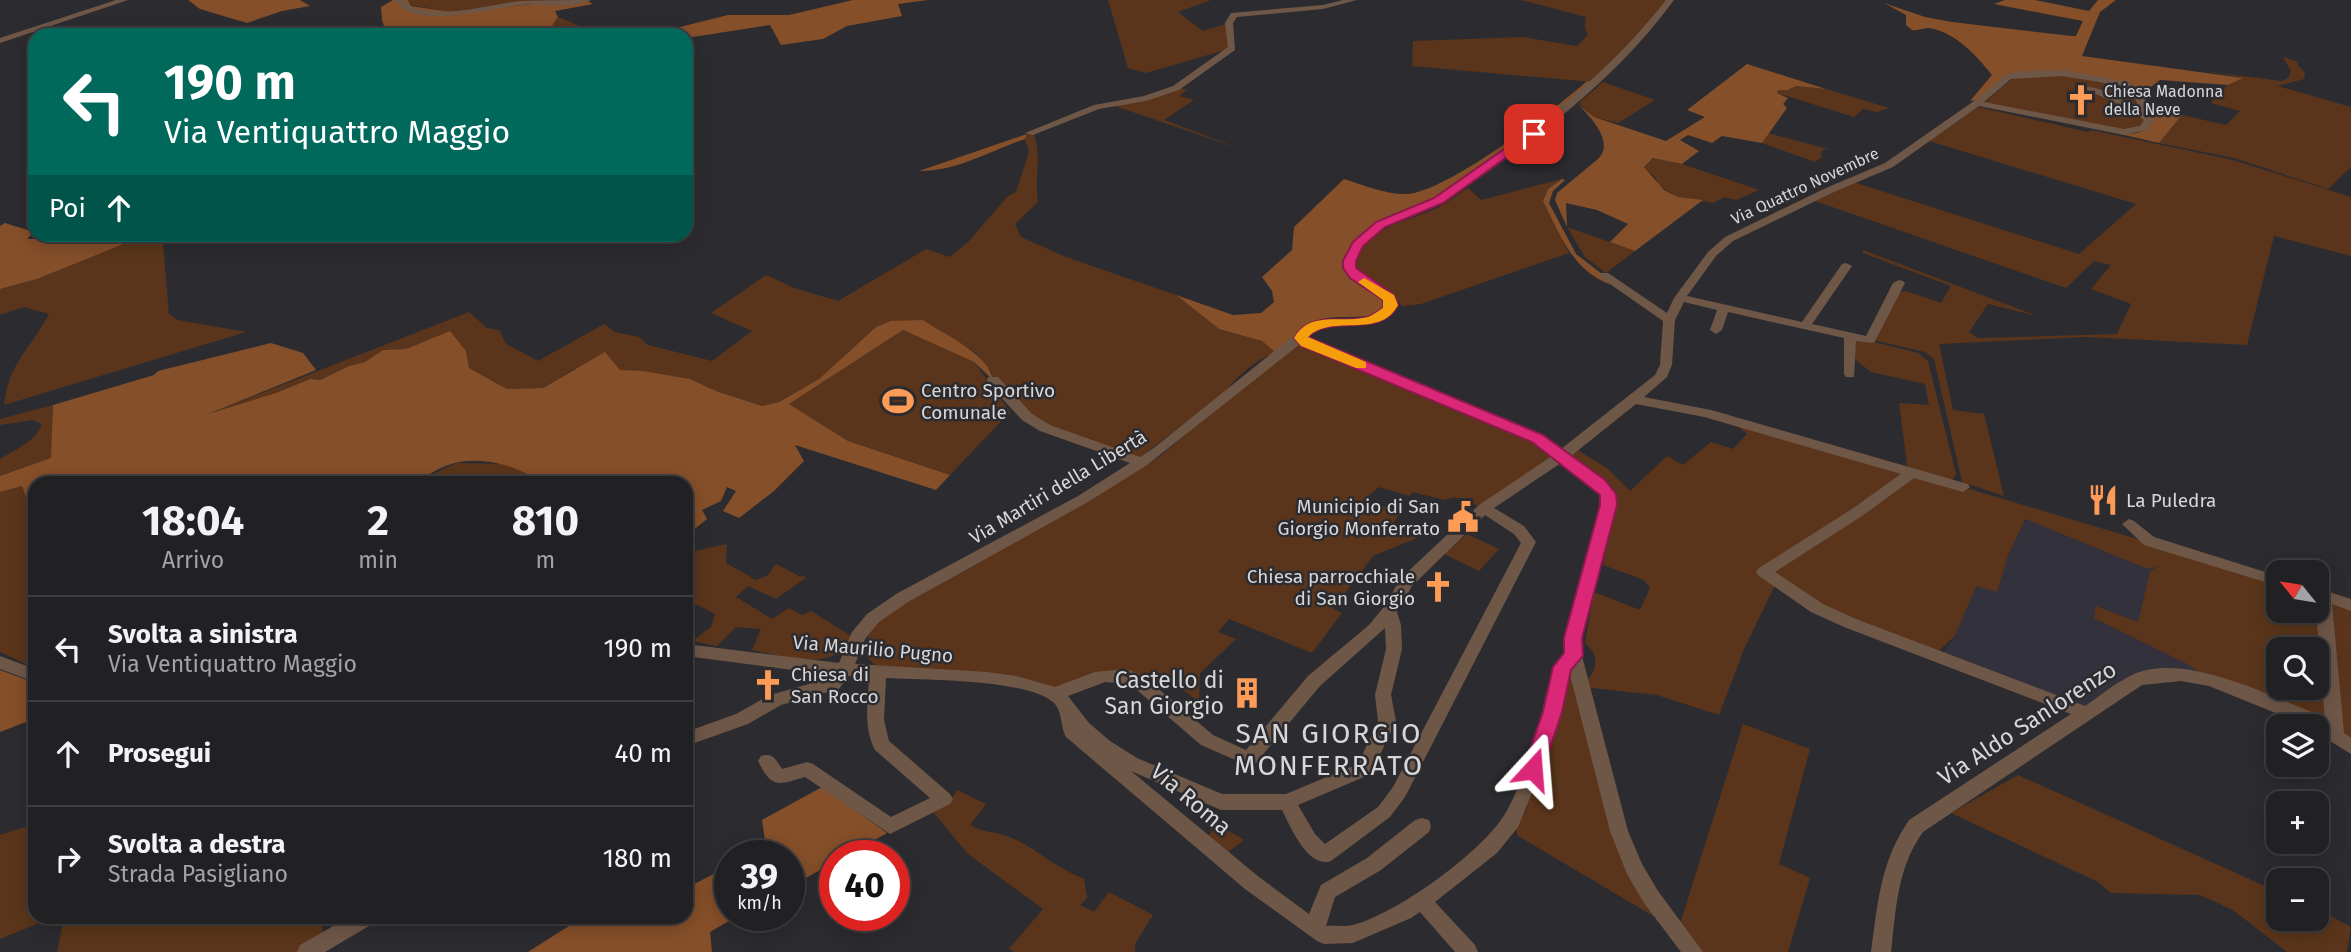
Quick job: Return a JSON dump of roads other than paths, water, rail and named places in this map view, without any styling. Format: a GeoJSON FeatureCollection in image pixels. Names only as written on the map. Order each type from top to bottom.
{"type":"FeatureCollection","features":[{"type":"Feature","properties":{"kind":"street"},"geometry":{"type":"LineString","coordinates":[[39,28],[124,0]]}},
{"type":"Feature","properties":{"kind":"street"},"geometry":{"type":"LineString","coordinates":[[399,0],[402,5],[422,12],[460,13],[523,3],[552,5],[587,0]]}},
{"type":"Feature","properties":{"kind":"street"},"geometry":{"type":"LineString","coordinates":[[1030,133],[1097,107],[1146,98],[1176,88],[1232,48],[1230,23],[1234,15],[1323,7],[1353,0]]}},
{"type":"Feature","properties":{"kind":"street","name":"Via Martiri della Libertà"},"geometry":{"type":"LineString","coordinates":[[844,670],[858,636],[873,618],[902,598],[1071,505],[1142,462],[1290,343],[1301,338],[1304,332],[1319,323],[1371,320],[1388,310],[1391,305],[1390,298],[1354,275],[1350,268],[1349,261],[1357,244],[1380,225],[1438,200],[1553,120],[1634,47],[1670,0]]}},
{"type":"Feature","properties":{"kind":"street"},"geometry":{"type":"LineString","coordinates":[[0,41],[28,32]]}},
{"type":"Feature","properties":{"kind":"street","name":"Via Quattro Novembre"},"geometry":{"type":"LineString","coordinates":[[1669,320],[1680,299],[1712,254],[1729,239],[1817,195],[1889,165],[1977,103],[2008,77],[2062,73],[2130,86]]}},
{"type":"Feature","properties":{"kind":"street"},"geometry":{"type":"LineString","coordinates":[[2130,86],[2136,89],[2149,119],[2127,105],[2091,89],[2130,86]]}},
{"type":"Feature","properties":{"kind":"street"},"geometry":{"type":"LineString","coordinates":[[1977,103],[2124,132],[2144,128],[2149,119]]}},
{"type":"Feature","properties":{"kind":"street"},"geometry":{"type":"LineString","coordinates":[[1805,326],[1846,266]]}},
{"type":"Feature","properties":{"kind":"street"},"geometry":{"type":"LineString","coordinates":[[1389,612],[1393,625],[1394,649],[1383,695],[1388,721],[1366,769],[1287,802],[1221,802],[1198,794],[1131,763],[1104,747],[1083,728],[1060,699],[1111,673],[1126,675],[1136,679],[1207,740],[1249,760],[1314,681],[1374,629],[1389,612],[1406,582],[1484,508],[1562,456],[1664,372],[1669,320],[1604,275]]}},
{"type":"Feature","properties":{"kind":"street"},"geometry":{"type":"LineString","coordinates":[[1680,299],[1870,340],[1899,283]]}},
{"type":"Feature","properties":{"kind":"street"},"geometry":{"type":"LineString","coordinates":[[1716,330],[1723,308]]}},
{"type":"Feature","properties":{"kind":"street"},"geometry":{"type":"LineString","coordinates":[[1850,336],[1850,374]]}},
{"type":"Feature","properties":{"kind":"street"},"geometry":{"type":"LineString","coordinates":[[1301,338],[1306,343],[1538,439],[1608,494],[1609,505],[1573,638],[1574,656],[1619,831],[1634,869],[1651,897],[1693,952]]}},
{"type":"Feature","properties":{"kind":"street"},"geometry":{"type":"LineString","coordinates":[[993,380],[1027,416],[1045,428],[1142,462]]}},
{"type":"Feature","properties":{"kind":"street"},"geometry":{"type":"LineString","coordinates":[[1632,399],[1706,413],[1963,487]]}},
{"type":"Feature","properties":{"kind":"street"},"geometry":{"type":"LineString","coordinates":[[1911,474],[1881,498],[1816,536],[1764,572],[1817,608],[1850,623],[2086,713]]}},
{"type":"Feature","properties":{"kind":"street"},"geometry":{"type":"LineString","coordinates":[[1287,802],[1308,840],[1324,855],[1384,812],[1399,792],[1529,542],[1519,530],[1484,508]]}},
{"type":"Feature","properties":{"kind":"street"},"geometry":{"type":"LineString","coordinates":[[2129,524],[2149,541],[2266,577]]}},
{"type":"Feature","properties":{"kind":"street"},"geometry":{"type":"LineString","coordinates":[[2329,598],[2351,605]]}},
{"type":"Feature","properties":{"kind":"street"},"geometry":{"type":"LineString","coordinates":[[2323,623],[2335,733]]}},
{"type":"Feature","properties":{"kind":"street","name":"Via Maurilio Pugno"},"geometry":{"type":"LineString","coordinates":[[693,651],[844,670],[1005,680],[1038,686],[1060,699]]}},
{"type":"Feature","properties":{"kind":"street"},"geometry":{"type":"LineString","coordinates":[[1422,826],[1374,864],[1328,891],[1319,932],[1353,934],[1404,912],[1490,847],[1511,821],[1548,724],[1562,667],[1574,656]]}},
{"type":"Feature","properties":{"kind":"street"},"geometry":{"type":"LineString","coordinates":[[0,662],[28,673]]}},
{"type":"Feature","properties":{"kind":"street"},"geometry":{"type":"LineString","coordinates":[[693,736],[742,719],[776,700],[833,684],[844,670]]}},
{"type":"Feature","properties":{"kind":"street"},"geometry":{"type":"LineString","coordinates":[[767,761],[778,777],[807,769],[890,826],[944,799],[881,745],[874,720],[878,672]]}},
{"type":"Feature","properties":{"kind":"street","name":"Via Aldo Sanlorenzo"},"geometry":{"type":"LineString","coordinates":[[1881,952],[1893,862],[1901,844],[1916,826],[2137,680],[2181,674],[2211,680],[2309,718],[2335,733],[2351,747]]}},
{"type":"Feature","properties":{"kind":"street","name":"Via Roma"},"geometry":{"type":"LineString","coordinates":[[1060,699],[1072,732],[1252,883],[1319,932]]}},
{"type":"Feature","properties":{"kind":"street"},"geometry":{"type":"LineString","coordinates":[[1421,900],[1468,952]]}},
{"type":"Feature","properties":{"kind":"street"},"geometry":{"type":"LineString","coordinates":[[307,952],[355,924]]}},
{"type":"Feature","properties":{"kind":"place","name":"Chiesa Madonna della Neve"},"geometry":{"type":"Point","coordinates":[2081,100]}},
{"type":"Feature","properties":{"kind":"place","name":"Centro Sportivo Comunale"},"geometry":{"type":"Point","coordinates":[898,401]}},
{"type":"Feature","properties":{"kind":"place","name":"La Puledra"},"geometry":{"type":"Point","coordinates":[2103,500]}},
{"type":"Feature","properties":{"kind":"place","name":"Municipio di San Giorgio Monferrato"},"geometry":{"type":"Point","coordinates":[1463,517]}},
{"type":"Feature","properties":{"kind":"place","name":"Chiesa parrocchiale di San Giorgio"},"geometry":{"type":"Point","coordinates":[1438,587]}},
{"type":"Feature","properties":{"kind":"place","name":"Chiesa di San Rocco"},"geometry":{"type":"Point","coordinates":[768,685]}},
{"type":"Feature","properties":{"kind":"place","name":"Castello di San Giorgio"},"geometry":{"type":"Point","coordinates":[1247,693]}},
{"type":"Feature","properties":{"kind":"district","name":"SAN GIORGIO MONFERRATO"},"geometry":{"type":"Point","coordinates":[1329,749]}}]}
